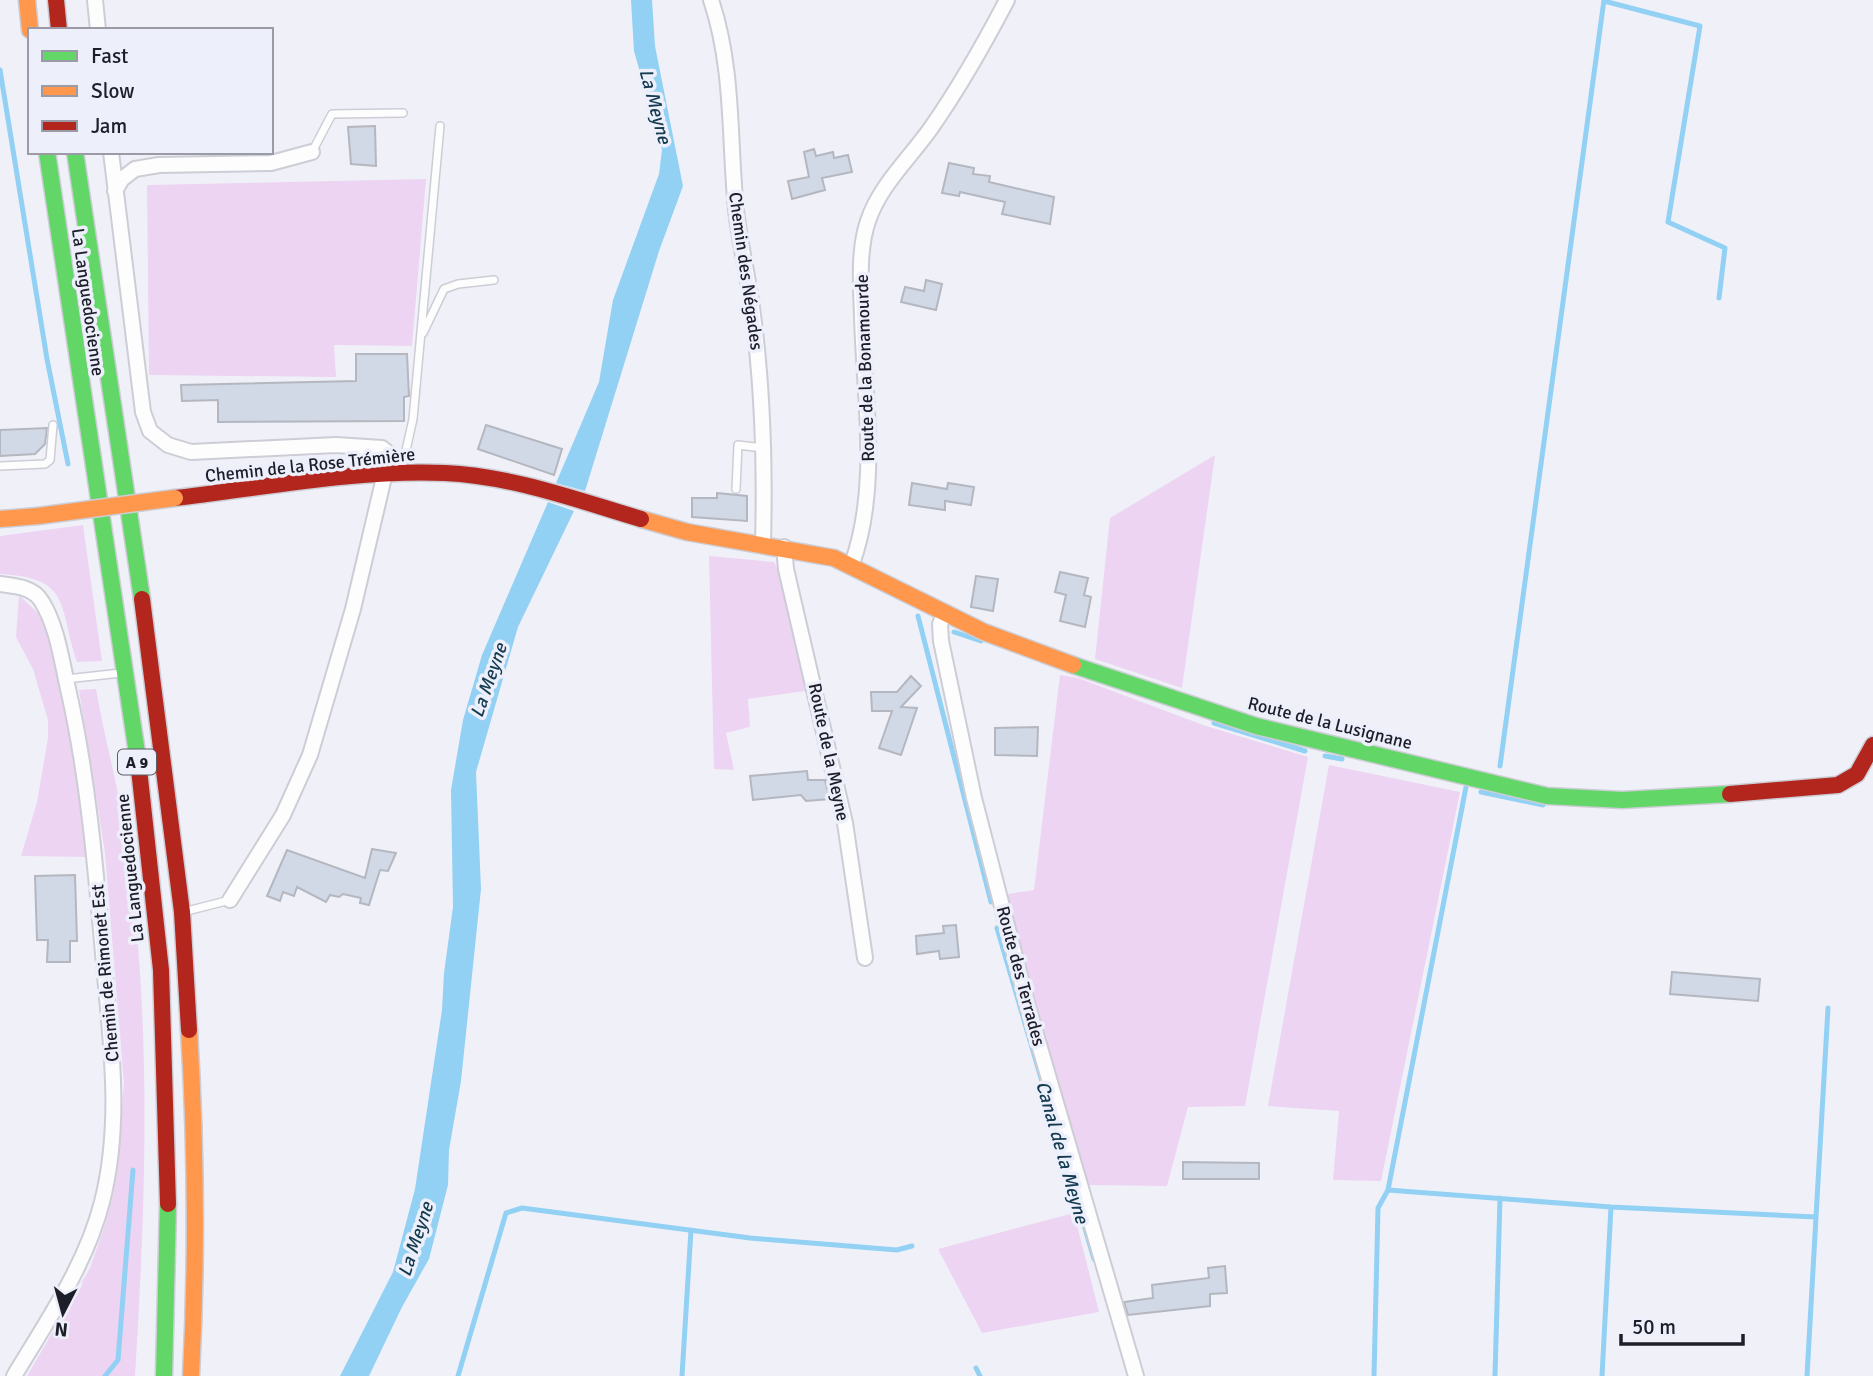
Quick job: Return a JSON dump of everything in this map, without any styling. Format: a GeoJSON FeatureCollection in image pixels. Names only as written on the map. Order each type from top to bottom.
{"type":"FeatureCollection","features":[{"type":"Feature","properties":{"kind":"main road"},"geometry":{"type":"LineString","coordinates":[[27,0],[30,28]]}},
{"type":"Feature","properties":{"kind":"main road"},"geometry":{"type":"LineString","coordinates":[[56,0],[59,28]]}},
{"type":"Feature","properties":{"kind":"main road","name":"La Languedocienne"},"geometry":{"type":"LineString","coordinates":[[47,154],[124,672],[156,914],[170,1152],[164,1376]]}},
{"type":"Feature","properties":{"kind":"main road","name":"La Languedocienne"},"geometry":{"type":"LineString","coordinates":[[75,154],[154,682],[182,912],[196,1149],[197,1257],[191,1376]]}},
{"type":"Feature","properties":{"kind":"main road","name":"Chemin de la Rose Trémière"},"geometry":{"type":"LineString","coordinates":[[0,519],[393,473],[479,476],[548,490],[687,532],[784,547]]}},
{"type":"Feature","properties":{"kind":"main road","name":"Route de la Lusignane"},"geometry":{"type":"LineString","coordinates":[[784,547],[852,564],[945,612],[1039,653],[1256,726],[1547,796],[1622,800],[1828,788],[1846,784],[1856,776],[1873,745]]}},
{"type":"Feature","properties":{"kind":"street"},"geometry":{"type":"LineString","coordinates":[[95,0],[98,28]]}},
{"type":"Feature","properties":{"kind":"street","name":"Chemin des Négades"},"geometry":{"type":"LineString","coordinates":[[711,0],[728,75],[732,168],[761,380],[763,544]]}},
{"type":"Feature","properties":{"kind":"street","name":"Route de la Bonamourde"},"geometry":{"type":"LineString","coordinates":[[852,564],[861,541],[868,500],[861,286],[868,220],[894,174],[930,128],[980,51],[1007,0]]}},
{"type":"Feature","properties":{"kind":"street"},"geometry":{"type":"LineString","coordinates":[[115,191],[122,179],[135,169],[159,165],[271,163],[312,152]]}},
{"type":"Feature","properties":{"kind":"street"},"geometry":{"type":"LineString","coordinates":[[111,154],[143,412],[150,431],[168,445],[191,452],[336,445],[382,448],[392,456],[393,473],[310,755],[283,816],[230,900]]}},
{"type":"Feature","properties":{"kind":"street","name":"Route de la Meyne"},"geometry":{"type":"LineString","coordinates":[[784,547],[786,569],[845,823],[865,958]]}},
{"type":"Feature","properties":{"kind":"street","name":"Chemin de Rimonet Est"},"geometry":{"type":"LineString","coordinates":[[0,584],[25,588],[41,600],[55,633],[66,679],[91,809],[114,1081],[111,1150],[102,1203],[77,1270],[14,1376]]}},
{"type":"Feature","properties":{"kind":"street","name":"Route des Terrades"},"geometry":{"type":"LineString","coordinates":[[945,612],[941,618],[941,641],[974,797],[1028,1007],[1136,1376]]}},
{"type":"Feature","properties":{"kind":"lane"},"geometry":{"type":"LineString","coordinates":[[312,152],[332,114],[403,113]]}},
{"type":"Feature","properties":{"kind":"lane"},"geometry":{"type":"LineString","coordinates":[[393,473],[413,419],[440,125]]}},
{"type":"Feature","properties":{"kind":"lane"},"geometry":{"type":"LineString","coordinates":[[421,337],[444,289],[458,284],[494,280]]}},
{"type":"Feature","properties":{"kind":"lane"},"geometry":{"type":"LineString","coordinates":[[0,466],[45,464],[50,460],[53,425]]}},
{"type":"Feature","properties":{"kind":"lane"},"geometry":{"type":"LineString","coordinates":[[736,489],[738,445],[763,448]]}},
{"type":"Feature","properties":{"kind":"lane"},"geometry":{"type":"LineString","coordinates":[[66,679],[124,672]]}},
{"type":"Feature","properties":{"kind":"lane"},"geometry":{"type":"LineString","coordinates":[[182,912],[230,900]]}},
{"type":"Feature","properties":{"kind":"shaded area"},"geometry":{"type":"Polygon","coordinates":[[[426,179],[412,346],[334,345],[336,377],[149,375],[147,185],[426,179]]]}},
{"type":"Feature","properties":{"kind":"shaded area"},"geometry":{"type":"Polygon","coordinates":[[[1215,455],[1182,688],[1095,659],[1110,518],[1215,455]]]}},
{"type":"Feature","properties":{"kind":"shaded area"},"geometry":{"type":"Polygon","coordinates":[[[83,525],[102,661],[77,662],[63,610],[51,589],[40,581],[0,574],[0,536],[83,525]]]}},
{"type":"Feature","properties":{"kind":"shaded area"},"geometry":{"type":"Polygon","coordinates":[[[709,556],[774,562],[780,573],[806,682],[805,691],[748,699],[750,727],[726,733],[734,770],[714,769],[709,556]]]}},
{"type":"Feature","properties":{"kind":"shaded area"},"geometry":{"type":"Polygon","coordinates":[[[19,595],[40,615],[48,634],[67,712],[81,790],[89,857],[21,856],[37,802],[48,738],[48,720],[33,669],[16,637],[19,595]]]}},
{"type":"Feature","properties":{"kind":"shaded area"},"geometry":{"type":"Polygon","coordinates":[[[1060,675],[1078,678],[1203,725],[1308,757],[1245,1106],[1188,1107],[1167,1186],[1086,1185],[1012,920],[1008,894],[1034,890],[1060,675]]]}},
{"type":"Feature","properties":{"kind":"shaded area"},"geometry":{"type":"Polygon","coordinates":[[[96,689],[124,826],[140,978],[144,1177],[135,1376],[27,1376],[90,1268],[114,1191],[124,1084],[105,853],[79,690],[96,689]]]}},
{"type":"Feature","properties":{"kind":"shaded area"},"geometry":{"type":"Polygon","coordinates":[[[1329,765],[1460,792],[1381,1181],[1333,1180],[1339,1111],[1268,1106],[1329,765]]]}},
{"type":"Feature","properties":{"kind":"shaded area"},"geometry":{"type":"Polygon","coordinates":[[[1074,1213],[1099,1312],[982,1333],[938,1249],[1074,1213]]]}},
{"type":"Feature","properties":{"kind":"water","name":"La Meyne"},"geometry":{"type":"Polygon","coordinates":[[[631,0],[652,0],[655,46],[683,186],[659,251],[585,491],[556,483],[599,382],[613,300],[659,174],[662,150],[634,51],[631,0]]]}},
{"type":"Feature","properties":{"kind":"water","name":"La Meyne"},"geometry":{"type":"Polygon","coordinates":[[[548,502],[574,511],[518,627],[476,772],[481,889],[461,1081],[449,1150],[448,1185],[429,1259],[402,1307],[369,1376],[340,1376],[393,1272],[415,1189],[442,1010],[453,907],[451,790],[463,720],[482,655],[548,502]]]}},
{"type":"Feature","properties":{"kind":"building"},"geometry":{"type":"Polygon","coordinates":[[[375,126],[376,166],[351,164],[348,127],[375,126]]]}},
{"type":"Feature","properties":{"kind":"building"},"geometry":{"type":"Polygon","coordinates":[[[814,149],[816,156],[833,152],[834,158],[848,155],[852,172],[822,178],[825,190],[792,199],[788,181],[809,177],[804,152],[814,149]]]}},
{"type":"Feature","properties":{"kind":"building"},"geometry":{"type":"Polygon","coordinates":[[[949,163],[974,168],[973,174],[990,176],[989,182],[1054,197],[1050,224],[1002,214],[1005,202],[960,192],[959,196],[942,193],[949,163]]]}},
{"type":"Feature","properties":{"kind":"building"},"geometry":{"type":"Polygon","coordinates":[[[926,280],[942,284],[936,310],[901,302],[905,287],[924,291],[926,280]]]}},
{"type":"Feature","properties":{"kind":"building"},"geometry":{"type":"Polygon","coordinates":[[[356,354],[407,354],[409,396],[404,397],[404,421],[218,422],[218,400],[182,401],[181,385],[356,381],[356,354]]]}},
{"type":"Feature","properties":{"kind":"building"},"geometry":{"type":"Polygon","coordinates":[[[486,425],[562,449],[554,475],[478,449],[486,425]]]}},
{"type":"Feature","properties":{"kind":"building"},"geometry":{"type":"Polygon","coordinates":[[[47,428],[45,444],[35,454],[0,456],[0,430],[47,428]]]}},
{"type":"Feature","properties":{"kind":"building"},"geometry":{"type":"Polygon","coordinates":[[[912,483],[947,489],[948,483],[974,487],[971,505],[945,501],[945,510],[909,505],[912,483]]]}},
{"type":"Feature","properties":{"kind":"building"},"geometry":{"type":"Polygon","coordinates":[[[717,493],[747,496],[747,521],[692,517],[692,498],[717,498],[717,493]]]}},
{"type":"Feature","properties":{"kind":"building"},"geometry":{"type":"Polygon","coordinates":[[[1060,572],[1088,578],[1084,595],[1091,597],[1085,627],[1060,621],[1066,595],[1055,592],[1060,572]]]}},
{"type":"Feature","properties":{"kind":"building"},"geometry":{"type":"Polygon","coordinates":[[[976,576],[998,579],[993,611],[971,607],[976,576]]]}},
{"type":"Feature","properties":{"kind":"building"},"geometry":{"type":"Polygon","coordinates":[[[911,676],[921,686],[901,707],[917,708],[901,755],[879,748],[892,711],[872,711],[871,692],[897,692],[911,676]]]}},
{"type":"Feature","properties":{"kind":"building"},"geometry":{"type":"Polygon","coordinates":[[[1038,727],[1037,756],[995,755],[995,728],[1038,727]]]}},
{"type":"Feature","properties":{"kind":"building"},"geometry":{"type":"Polygon","coordinates":[[[807,771],[808,780],[825,780],[830,799],[806,801],[801,795],[753,800],[750,776],[807,771]]]}},
{"type":"Feature","properties":{"kind":"building"},"geometry":{"type":"Polygon","coordinates":[[[372,849],[396,853],[388,871],[380,870],[369,905],[360,903],[361,898],[343,894],[339,897],[330,895],[326,902],[297,887],[294,896],[283,892],[280,901],[267,896],[287,850],[365,878],[372,849]]]}},
{"type":"Feature","properties":{"kind":"building"},"geometry":{"type":"Polygon","coordinates":[[[75,875],[77,941],[70,941],[70,962],[47,962],[48,940],[37,940],[35,876],[75,875]]]}},
{"type":"Feature","properties":{"kind":"building"},"geometry":{"type":"Polygon","coordinates":[[[956,925],[959,957],[940,959],[939,951],[917,954],[916,936],[944,933],[943,926],[956,925]]]}},
{"type":"Feature","properties":{"kind":"building"},"geometry":{"type":"Polygon","coordinates":[[[1672,972],[1760,979],[1758,1001],[1670,994],[1672,972]]]}},
{"type":"Feature","properties":{"kind":"building"},"geometry":{"type":"Polygon","coordinates":[[[1183,1162],[1259,1163],[1259,1179],[1183,1179],[1183,1162]]]}},
{"type":"Feature","properties":{"kind":"building"},"geometry":{"type":"Polygon","coordinates":[[[1225,1266],[1227,1293],[1210,1294],[1210,1306],[1128,1315],[1124,1302],[1153,1298],[1152,1285],[1209,1278],[1208,1268],[1225,1266]]]}},
{"type":"Feature","properties":{"kind":"waterway"},"geometry":{"type":"LineString","coordinates":[[1500,766],[1604,0]]}},
{"type":"Feature","properties":{"kind":"waterway"},"geometry":{"type":"LineString","coordinates":[[1604,1],[1700,26],[1668,222],[1725,248],[1719,298]]}},
{"type":"Feature","properties":{"kind":"waterway"},"geometry":{"type":"LineString","coordinates":[[0,70],[47,359],[68,464]]}},
{"type":"Feature","properties":{"kind":"waterway","name":"Canal de la Meyne"},"geometry":{"type":"LineString","coordinates":[[918,616],[991,902]]}},
{"type":"Feature","properties":{"kind":"waterway"},"geometry":{"type":"LineString","coordinates":[[954,632],[981,641]]}},
{"type":"Feature","properties":{"kind":"waterway"},"geometry":{"type":"LineString","coordinates":[[1214,723],[1305,751]]}},
{"type":"Feature","properties":{"kind":"waterway"},"geometry":{"type":"LineString","coordinates":[[1325,756],[1342,759]]}},
{"type":"Feature","properties":{"kind":"waterway"},"geometry":{"type":"LineString","coordinates":[[1466,787],[1388,1190],[1611,1207],[1816,1217],[1828,1008]]}},
{"type":"Feature","properties":{"kind":"waterway"},"geometry":{"type":"LineString","coordinates":[[1481,792],[1543,805]]}},
{"type":"Feature","properties":{"kind":"waterway","name":"Canal de la Meyne"},"geometry":{"type":"LineString","coordinates":[[997,928],[1094,1259]]}},
{"type":"Feature","properties":{"kind":"waterway"},"geometry":{"type":"LineString","coordinates":[[105,1376],[118,1360],[133,1170]]}},
{"type":"Feature","properties":{"kind":"waterway"},"geometry":{"type":"LineString","coordinates":[[1374,1376],[1378,1208],[1388,1190]]}},
{"type":"Feature","properties":{"kind":"waterway"},"geometry":{"type":"LineString","coordinates":[[1495,1376],[1500,1198]]}},
{"type":"Feature","properties":{"kind":"waterway"},"geometry":{"type":"LineString","coordinates":[[1602,1376],[1611,1207]]}},
{"type":"Feature","properties":{"kind":"waterway"},"geometry":{"type":"LineString","coordinates":[[458,1376],[506,1213],[522,1208],[750,1238],[897,1250],[912,1246]]}},
{"type":"Feature","properties":{"kind":"waterway"},"geometry":{"type":"LineString","coordinates":[[1807,1376],[1816,1217]]}},
{"type":"Feature","properties":{"kind":"waterway"},"geometry":{"type":"LineString","coordinates":[[682,1376],[691,1230]]}},
{"type":"Feature","properties":{"kind":"waterway"},"geometry":{"type":"LineString","coordinates":[[976,1368],[980,1376]]}},
{"type":"Feature","properties":{"kind":"traffic: fast"},"geometry":{"type":"LineString","coordinates":[[47,154],[138,760]]}},
{"type":"Feature","properties":{"kind":"traffic: fast"},"geometry":{"type":"LineString","coordinates":[[75,154],[142,599]]}},
{"type":"Feature","properties":{"kind":"traffic: fast"},"geometry":{"type":"LineString","coordinates":[[1073,665],[1256,726],[1547,796],[1622,800],[1730,794]]}},
{"type":"Feature","properties":{"kind":"traffic: fast"},"geometry":{"type":"LineString","coordinates":[[164,1376],[168,1204]]}},
{"type":"Feature","properties":{"kind":"traffic: slow"},"geometry":{"type":"LineString","coordinates":[[27,0],[30,28]]}},
{"type":"Feature","properties":{"kind":"traffic: slow"},"geometry":{"type":"LineString","coordinates":[[38,516],[175,498]]}},
{"type":"Feature","properties":{"kind":"traffic: slow"},"geometry":{"type":"LineString","coordinates":[[0,519],[38,516]]}},
{"type":"Feature","properties":{"kind":"traffic: slow"},"geometry":{"type":"LineString","coordinates":[[641,519],[687,532],[834,558],[984,632],[1073,665]]}},
{"type":"Feature","properties":{"kind":"traffic: slow"},"geometry":{"type":"LineString","coordinates":[[189,1030],[195,1203],[191,1376]]}},
{"type":"Feature","properties":{"kind":"traffic: jam"},"geometry":{"type":"LineString","coordinates":[[56,0],[59,28]]}},
{"type":"Feature","properties":{"kind":"traffic: jam"},"geometry":{"type":"LineString","coordinates":[[175,498],[310,480],[379,474],[445,473],[520,484],[641,519]]}},
{"type":"Feature","properties":{"kind":"traffic: jam"},"geometry":{"type":"LineString","coordinates":[[142,599],[182,912],[189,1030]]}},
{"type":"Feature","properties":{"kind":"traffic: jam"},"geometry":{"type":"LineString","coordinates":[[1730,794],[1838,785],[1857,774],[1873,745]]}},
{"type":"Feature","properties":{"kind":"traffic: jam"},"geometry":{"type":"LineString","coordinates":[[138,760],[161,970],[168,1204]]}}]}
